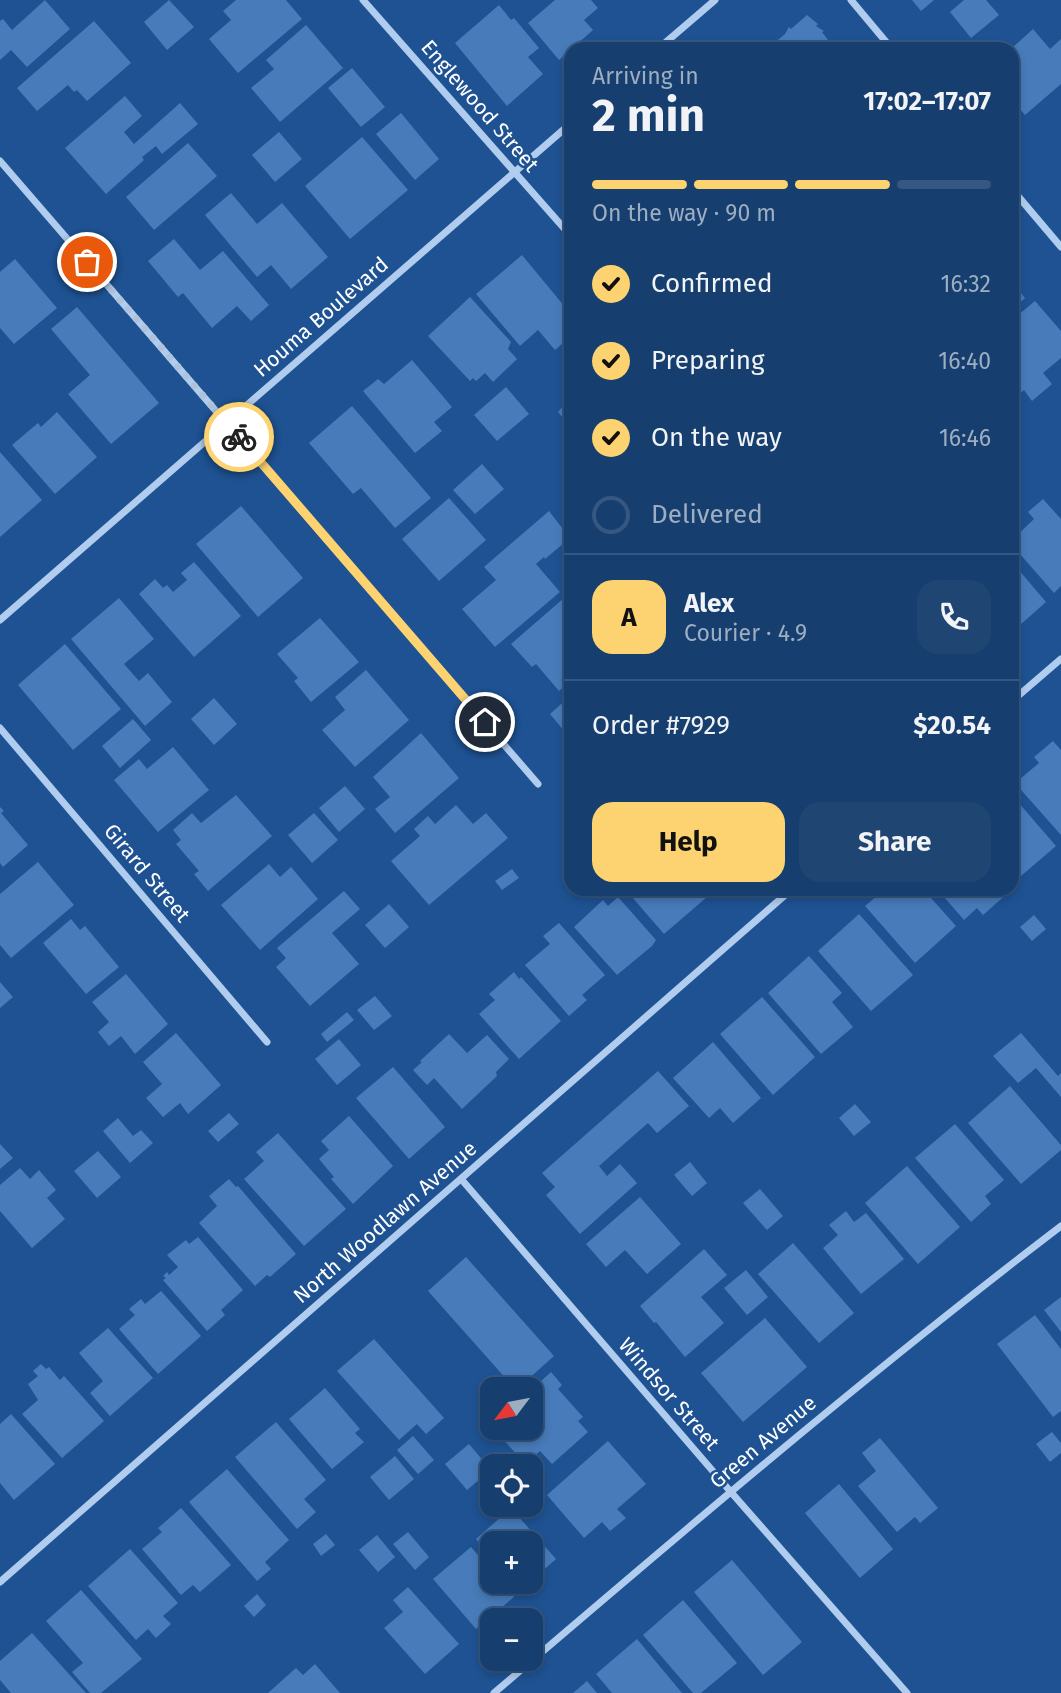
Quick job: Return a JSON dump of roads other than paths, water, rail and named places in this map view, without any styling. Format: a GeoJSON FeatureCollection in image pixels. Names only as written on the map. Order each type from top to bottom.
{"type":"FeatureCollection","features":[{"type":"Feature","properties":{"kind":"street","name":"Englewood Street"},"geometry":{"type":"LineString","coordinates":[[363,0],[564,228]]}},
{"type":"Feature","properties":{"kind":"street"},"geometry":{"type":"LineString","coordinates":[[666,42],[715,0]]}},
{"type":"Feature","properties":{"kind":"street"},"geometry":{"type":"LineString","coordinates":[[851,0],[886,42]]}},
{"type":"Feature","properties":{"kind":"street","name":"Houma Boulevard"},"geometry":{"type":"LineString","coordinates":[[0,620],[564,129]]}},
{"type":"Feature","properties":{"kind":"street"},"geometry":{"type":"LineString","coordinates":[[0,161],[538,784]]}},
{"type":"Feature","properties":{"kind":"street"},"geometry":{"type":"LineString","coordinates":[[1019,197],[1061,247]]}},
{"type":"Feature","properties":{"kind":"street"},"geometry":{"type":"LineString","coordinates":[[1019,695],[1061,659]]}},
{"type":"Feature","properties":{"kind":"street","name":"Girard Street"},"geometry":{"type":"LineString","coordinates":[[0,728],[267,1042]]}},
{"type":"Feature","properties":{"kind":"street","name":"North Woodlawn Avenue"},"geometry":{"type":"LineString","coordinates":[[0,1582],[784,896]]}},
{"type":"Feature","properties":{"kind":"street","name":"Windsor Street"},"geometry":{"type":"LineString","coordinates":[[462,1180],[907,1693]]}},
{"type":"Feature","properties":{"kind":"street","name":"Green Avenue"},"geometry":{"type":"LineString","coordinates":[[494,1693],[730,1492],[941,1318],[1061,1226]]}}]}
